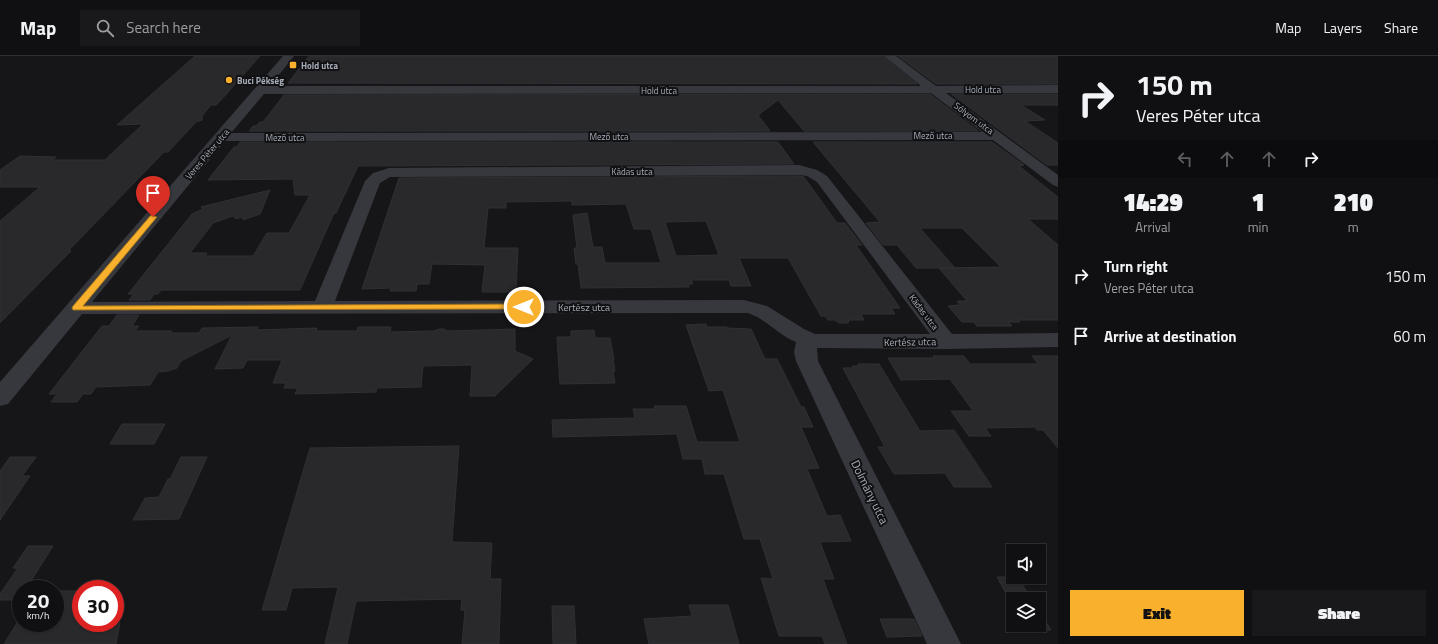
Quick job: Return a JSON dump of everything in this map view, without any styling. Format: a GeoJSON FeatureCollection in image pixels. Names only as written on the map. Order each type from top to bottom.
{"type":"FeatureCollection","features":[{"type":"Feature","properties":{"kind":"street","name":"Veres Péter utca"},"geometry":{"type":"LineString","coordinates":[[0,398],[290,56]]}},
{"type":"Feature","properties":{"kind":"street","name":"Sólyom utca"},"geometry":{"type":"LineString","coordinates":[[889,56],[1058,182]]}},
{"type":"Feature","properties":{"kind":"street","name":"Hold utca"},"geometry":{"type":"LineString","coordinates":[[260,90],[1058,89]]}},
{"type":"Feature","properties":{"kind":"street","name":"Mező utca"},"geometry":{"type":"LineString","coordinates":[[221,137],[997,136]]}},
{"type":"Feature","properties":{"kind":"street","name":"Kádas utca"},"geometry":{"type":"LineString","coordinates":[[323,307],[373,181],[387,173],[799,170],[814,174],[822,179],[947,342]]}},
{"type":"Feature","properties":{"kind":"street","name":"Kertész utca"},"geometry":{"type":"LineString","coordinates":[[76,308],[744,306],[767,312],[790,331],[807,339],[822,342],[1058,340]]}},
{"type":"Feature","properties":{"kind":"street","name":"Dolmány utca"},"geometry":{"type":"LineString","coordinates":[[807,339],[805,349],[807,362],[944,644]]}},
{"type":"Feature","properties":{"kind":"building"},"geometry":{"type":"Polygon","coordinates":[[[195,56],[260,56],[216,105],[211,105],[202,116],[202,120],[196,122],[168,152],[164,152],[69,250],[71,251],[0,323],[0,221],[40,187],[0,187],[0,170],[20,156],[56,157],[52,160],[105,160],[143,124],[117,125],[195,56]]]}},
{"type":"Feature","properties":{"kind":"building"},"geometry":{"type":"Polygon","coordinates":[[[309,56],[883,56],[917,84],[288,83],[309,56]]]}},
{"type":"Feature","properties":{"kind":"building"},"geometry":{"type":"Polygon","coordinates":[[[898,56],[1058,56],[1058,84],[936,84],[898,56]]]}},
{"type":"Feature","properties":{"kind":"building"},"geometry":{"type":"Polygon","coordinates":[[[930,94],[978,131],[804,131],[778,100],[758,115],[770,131],[249,131],[253,126],[263,122],[284,95],[930,94]]]}},
{"type":"Feature","properties":{"kind":"building"},"geometry":{"type":"Polygon","coordinates":[[[951,94],[1058,94],[1058,105],[1021,105],[1045,120],[1025,121],[1058,143],[1058,165],[1047,165],[951,94]]]}},
{"type":"Feature","properties":{"kind":"building"},"geometry":{"type":"Polygon","coordinates":[[[240,142],[778,142],[794,164],[358,166],[336,213],[334,213],[300,290],[161,290],[158,294],[154,294],[150,300],[129,300],[134,294],[128,294],[192,214],[203,209],[201,207],[270,190],[260,214],[243,220],[242,217],[236,219],[233,216],[213,223],[190,253],[207,253],[205,256],[253,256],[267,233],[289,233],[310,195],[295,195],[293,179],[208,180],[234,147],[237,147],[240,142]]]}},
{"type":"Feature","properties":{"kind":"building"},"geometry":{"type":"Polygon","coordinates":[[[813,142],[992,142],[1024,165],[1019,166],[1058,197],[1058,219],[1028,219],[1058,245],[1058,320],[1018,320],[1020,322],[1008,322],[1012,326],[977,326],[974,322],[962,322],[948,306],[960,305],[957,301],[967,301],[939,268],[916,268],[897,245],[883,245],[866,223],[880,222],[813,142]],[[920,228],[955,268],[1001,267],[962,228],[920,228]]]}},
{"type":"Feature","properties":{"kind":"building"},"geometry":{"type":"Polygon","coordinates":[[[804,177],[837,223],[845,223],[862,245],[856,245],[900,308],[891,308],[895,314],[861,314],[864,320],[849,320],[848,323],[839,323],[835,320],[828,320],[825,316],[821,316],[788,258],[739,258],[751,286],[731,286],[729,280],[691,280],[693,284],[688,284],[689,287],[581,288],[574,248],[577,248],[573,215],[587,213],[593,247],[602,247],[605,263],[661,263],[651,229],[634,229],[626,204],[572,205],[572,201],[506,202],[506,208],[488,208],[484,248],[518,248],[516,292],[482,292],[485,265],[432,264],[429,284],[417,284],[416,291],[390,291],[391,288],[362,289],[399,178],[804,177]],[[706,221],[665,222],[676,256],[719,255],[706,221]]]}},
{"type":"Feature","properties":{"kind":"building"},"geometry":{"type":"Polygon","coordinates":[[[117,315],[139,315],[132,326],[139,326],[135,331],[171,331],[173,333],[199,333],[202,328],[258,327],[257,330],[317,328],[316,331],[357,331],[358,327],[391,327],[390,332],[434,331],[439,329],[444,329],[447,331],[515,329],[515,351],[533,359],[495,396],[470,396],[472,365],[423,366],[421,387],[377,388],[376,392],[295,394],[298,388],[284,388],[286,383],[273,383],[282,360],[247,360],[243,368],[215,369],[232,335],[181,361],[177,368],[158,372],[150,385],[96,387],[91,394],[83,394],[77,402],[51,402],[57,394],[49,394],[102,326],[109,326],[117,315]]]}},
{"type":"Feature","properties":{"kind":"building"},"geometry":{"type":"Polygon","coordinates":[[[706,324],[707,327],[751,329],[765,359],[777,359],[801,407],[804,407],[813,427],[801,427],[819,468],[807,469],[827,516],[840,515],[851,541],[820,542],[834,579],[823,579],[847,644],[825,644],[822,636],[779,636],[761,578],[773,579],[760,539],[744,539],[724,474],[705,474],[702,459],[683,459],[677,434],[553,437],[552,420],[635,418],[633,409],[655,409],[654,406],[686,406],[697,442],[740,442],[723,390],[709,391],[686,325],[706,324]]]}},
{"type":"Feature","properties":{"kind":"building"},"geometry":{"type":"Polygon","coordinates":[[[594,330],[595,338],[610,338],[614,359],[615,371],[613,371],[615,383],[560,384],[557,337],[571,337],[571,331],[594,330]]]}},
{"type":"Feature","properties":{"kind":"building"},"geometry":{"type":"Polygon","coordinates":[[[933,356],[964,356],[970,364],[1038,364],[1032,356],[1058,356],[1058,448],[1043,430],[1037,430],[1035,427],[985,428],[991,436],[969,436],[951,411],[973,411],[950,379],[901,380],[888,358],[935,358],[933,356]]]}},
{"type":"Feature","properties":{"kind":"building"},"geometry":{"type":"Polygon","coordinates":[[[858,364],[879,364],[920,431],[954,430],[992,487],[954,487],[945,473],[894,474],[878,447],[885,447],[843,368],[853,368],[852,366],[859,366],[858,364]]]}},
{"type":"Feature","properties":{"kind":"building"},"geometry":{"type":"Polygon","coordinates":[[[122,424],[165,424],[154,444],[110,444],[122,424]]]}},
{"type":"Feature","properties":{"kind":"building"},"geometry":{"type":"Polygon","coordinates":[[[459,446],[452,542],[492,543],[490,579],[501,579],[499,644],[462,644],[465,610],[461,610],[462,599],[356,601],[347,644],[325,644],[338,587],[292,588],[286,610],[262,610],[310,448],[459,446]]]}},
{"type":"Feature","properties":{"kind":"building"},"geometry":{"type":"Polygon","coordinates":[[[10,457],[36,457],[22,476],[30,476],[0,520],[0,471],[10,457]]]}},
{"type":"Feature","properties":{"kind":"building"},"geometry":{"type":"Polygon","coordinates":[[[181,457],[207,457],[179,519],[133,520],[145,498],[159,497],[181,457]]]}},
{"type":"Feature","properties":{"kind":"building"},"geometry":{"type":"Polygon","coordinates":[[[28,546],[53,546],[32,580],[12,580],[12,600],[0,600],[0,594],[18,568],[13,568],[28,546]]]}},
{"type":"Feature","properties":{"kind":"building"},"geometry":{"type":"Polygon","coordinates":[[[997,577],[1006,577],[1006,584],[1022,584],[1027,592],[1006,592],[1006,593],[997,577]]]}},
{"type":"Feature","properties":{"kind":"building"},"geometry":{"type":"Polygon","coordinates":[[[64,591],[72,591],[72,632],[118,632],[116,644],[4,644],[12,631],[64,632],[64,591]]]}},
{"type":"Feature","properties":{"kind":"building"},"geometry":{"type":"Polygon","coordinates":[[[689,605],[728,605],[739,644],[649,644],[644,619],[692,616],[689,605]]]}},
{"type":"Feature","properties":{"kind":"building"},"geometry":{"type":"Polygon","coordinates":[[[552,606],[574,606],[576,644],[553,644],[552,606]]]}},
{"type":"Feature","properties":{"kind":"building"},"geometry":{"type":"Polygon","coordinates":[[[880,619],[914,619],[922,636],[887,637],[880,619]]]}},
{"type":"Feature","properties":{"kind":"building"},"geometry":{"type":"Polygon","coordinates":[[[1046,622],[1051,630],[1046,630],[1046,622]]]}},
{"type":"Feature","properties":{"kind":"place","name":"Hold utca"},"geometry":{"type":"Point","coordinates":[293,65]}},
{"type":"Feature","properties":{"kind":"place","name":"Buci Pékség"},"geometry":{"type":"Point","coordinates":[229,80]}},
{"type":"Feature","properties":{"kind":"route"},"geometry":{"type":"LineString","coordinates":[[153,217],[76,308],[524,307]]}}]}
